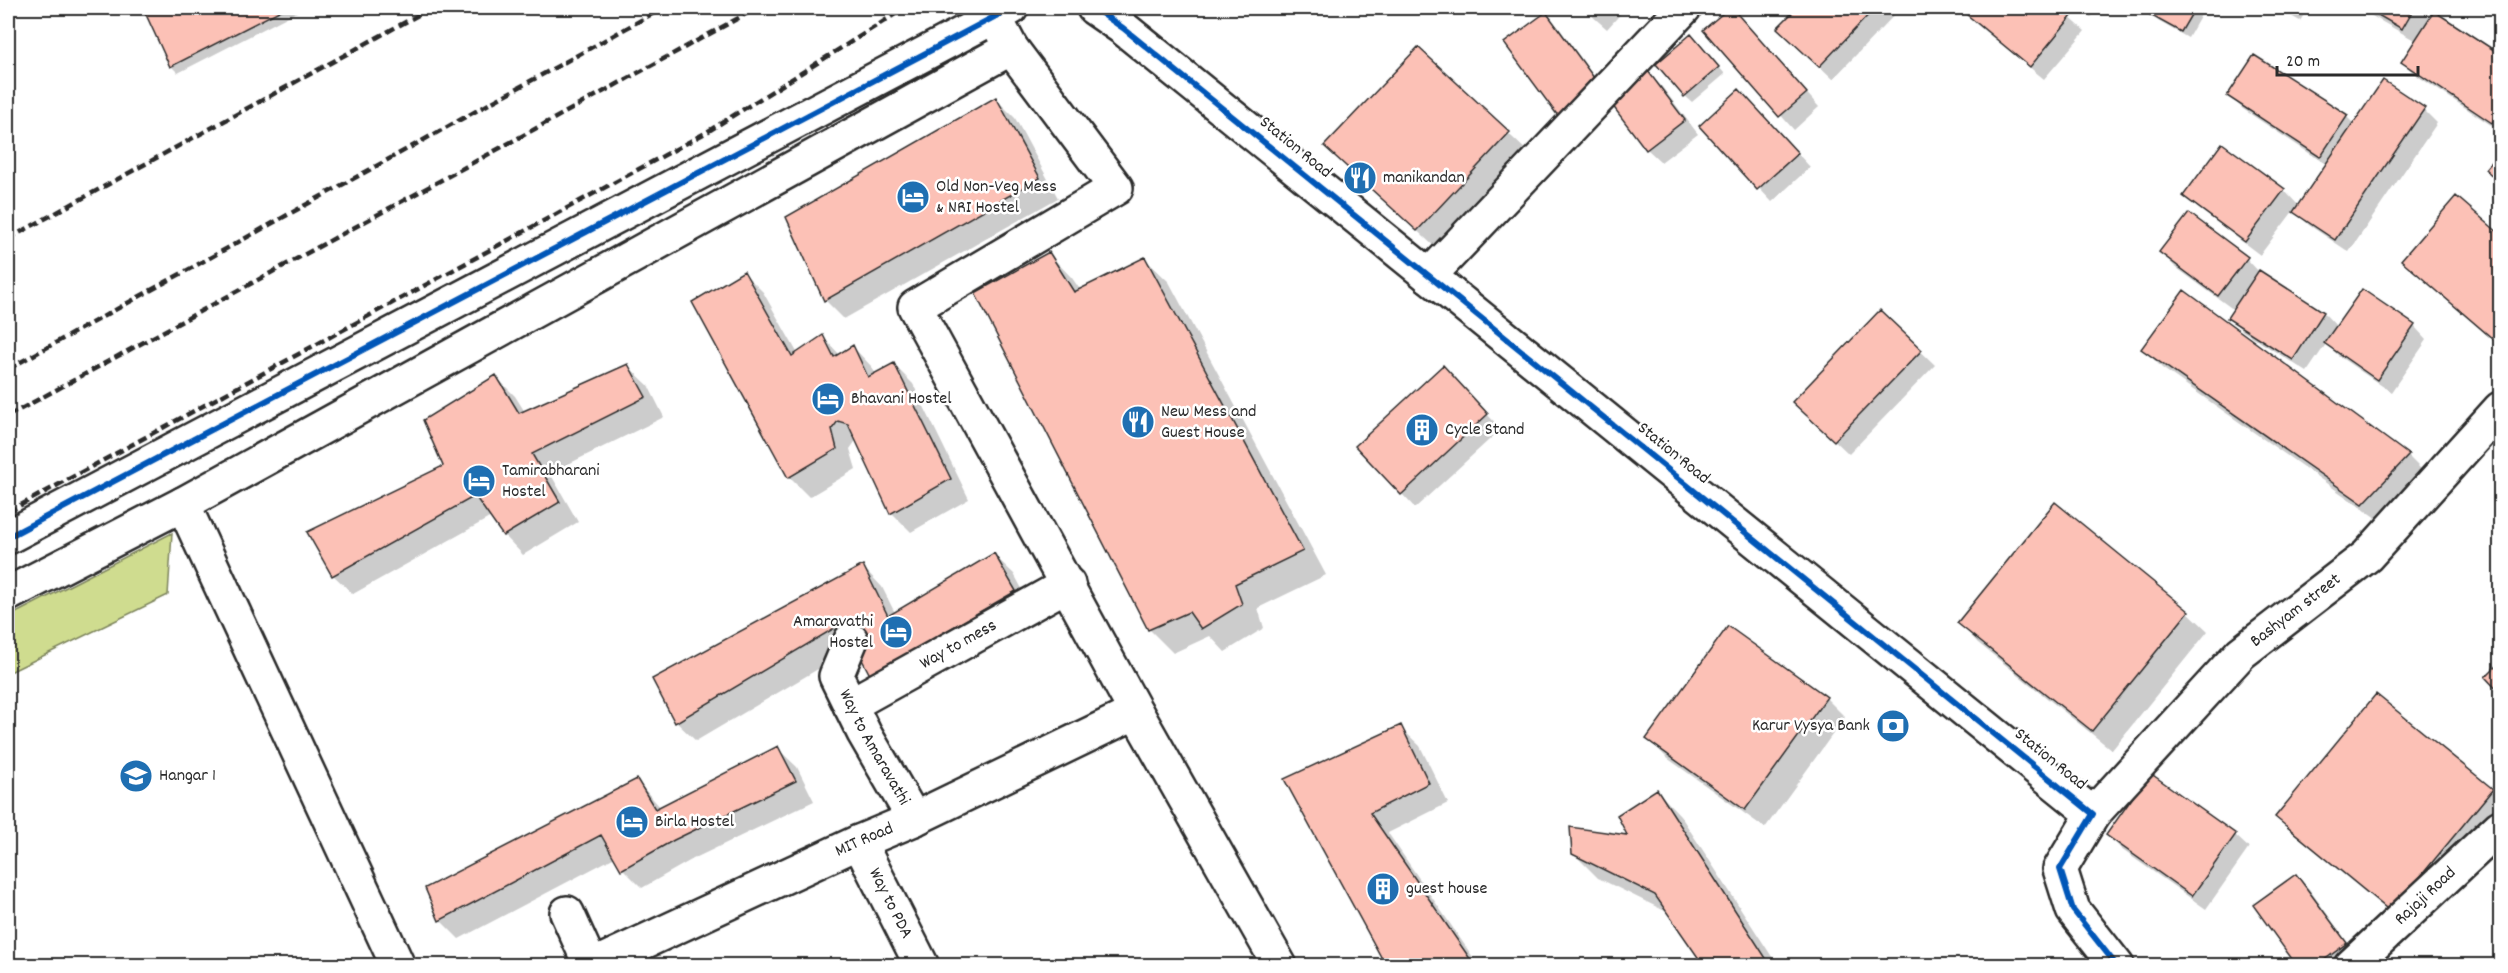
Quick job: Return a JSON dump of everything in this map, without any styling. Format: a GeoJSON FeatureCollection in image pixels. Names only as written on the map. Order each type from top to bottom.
{"type":"FeatureCollection","features":[{"type":"Feature","properties":{"kind":"street","name":"Station Road"},"geometry":{"type":"LineString","coordinates":[[1094,8],[1124,28],[2093,814],[2060,869],[2073,910],[2117,966]]}},
{"type":"Feature","properties":{"kind":"street"},"geometry":{"type":"LineString","coordinates":[[1429,276],[1684,8]]}},
{"type":"Feature","properties":{"kind":"street"},"geometry":{"type":"LineString","coordinates":[[8,537],[1002,12],[1011,48],[1116,188],[915,307],[1136,712],[1280,966]]}},
{"type":"Feature","properties":{"kind":"street"},"geometry":{"type":"LineString","coordinates":[[8,594],[183,504],[1011,48]]}},
{"type":"Feature","properties":{"kind":"street","name":"Bashyam street"},"geometry":{"type":"LineString","coordinates":[[2093,814],[2241,653],[2367,556],[2500,408]]}},
{"type":"Feature","properties":{"kind":"street"},"geometry":{"type":"LineString","coordinates":[[183,504],[398,966]]}},
{"type":"Feature","properties":{"kind":"street","name":"Way to mess"},"geometry":{"type":"LineString","coordinates":[[850,705],[1068,584]]}},
{"type":"Feature","properties":{"kind":"street","name":"Way to Amaravathi"},"geometry":{"type":"LineString","coordinates":[[851,640],[836,676],[914,819]]}},
{"type":"Feature","properties":{"kind":"street","name":"MIT Road"},"geometry":{"type":"LineString","coordinates":[[592,966],[859,842],[914,819],[1136,712]]}},
{"type":"Feature","properties":{"kind":"street","name":"Rajaji Road"},"geometry":{"type":"LineString","coordinates":[[2350,966],[2500,827]]}},
{"type":"Feature","properties":{"kind":"street","name":"Way to PDA"},"geometry":{"type":"LineString","coordinates":[[859,842],[922,966]]}},
{"type":"Feature","properties":{"kind":"street"},"geometry":{"type":"LineString","coordinates":[[567,913],[592,966]]}},
{"type":"Feature","properties":{"kind":"green space"},"geometry":{"type":"Polygon","coordinates":[[[172,533],[168,595],[8,673],[8,617],[172,533]]]}},
{"type":"Feature","properties":{"kind":"building"},"geometry":{"type":"Polygon","coordinates":[[[143,8],[285,8],[170,67],[143,8]]]}},
{"type":"Feature","properties":{"kind":"building"},"geometry":{"type":"Polygon","coordinates":[[[1729,8],[1732,8],[1807,93],[1779,117],[1703,30],[1729,8]]]}},
{"type":"Feature","properties":{"kind":"building"},"geometry":{"type":"Polygon","coordinates":[[[1797,8],[1875,8],[1819,67],[1777,28],[1797,8]]]}},
{"type":"Feature","properties":{"kind":"building"},"geometry":{"type":"Polygon","coordinates":[[[1961,8],[2062,8],[2072,16],[2030,67],[1961,8]]]}},
{"type":"Feature","properties":{"kind":"building"},"geometry":{"type":"Polygon","coordinates":[[[2154,8],[2195,8],[2181,32],[2150,15],[2154,8]]]}},
{"type":"Feature","properties":{"kind":"building"},"geometry":{"type":"Polygon","coordinates":[[[2366,8],[2414,8],[2402,29],[2366,8]]]}},
{"type":"Feature","properties":{"kind":"building"},"geometry":{"type":"Polygon","coordinates":[[[2434,11],[2500,54],[2500,110],[2492,123],[2401,62],[2434,11]]]}},
{"type":"Feature","properties":{"kind":"building"},"geometry":{"type":"Polygon","coordinates":[[[1546,12],[1600,86],[1558,116],[1504,43],[1546,12]]]}},
{"type":"Feature","properties":{"kind":"building"},"geometry":{"type":"Polygon","coordinates":[[[1691,34],[1719,67],[1684,97],[1656,64],[1691,34]]]}},
{"type":"Feature","properties":{"kind":"building"},"geometry":{"type":"Polygon","coordinates":[[[1418,47],[1510,132],[1417,231],[1324,146],[1418,47]]]}},
{"type":"Feature","properties":{"kind":"building"},"geometry":{"type":"Polygon","coordinates":[[[2254,55],[2348,115],[2320,157],[2227,96],[2254,55]]]}},
{"type":"Feature","properties":{"kind":"building"},"geometry":{"type":"Polygon","coordinates":[[[1648,71],[1685,120],[1646,150],[1609,101],[1648,71]]]}},
{"type":"Feature","properties":{"kind":"building"},"geometry":{"type":"Polygon","coordinates":[[[2383,80],[2425,108],[2335,240],[2293,212],[2383,80]]]}},
{"type":"Feature","properties":{"kind":"building"},"geometry":{"type":"Polygon","coordinates":[[[1739,89],[1798,153],[1757,190],[1699,126],[1739,89]]]}},
{"type":"Feature","properties":{"kind":"building","name":"Old Non-Veg Mess & NRI Hostel"},"geometry":{"type":"Polygon","coordinates":[[[996,97],[1040,178],[824,301],[786,217],[996,97]]]}},
{"type":"Feature","properties":{"kind":"building"},"geometry":{"type":"Polygon","coordinates":[[[2222,143],[2285,189],[2245,242],[2183,196],[2222,143]]]}},
{"type":"Feature","properties":{"kind":"building"},"geometry":{"type":"Polygon","coordinates":[[[2500,151],[2500,183],[2485,169],[2500,151]]]}},
{"type":"Feature","properties":{"kind":"building"},"geometry":{"type":"Polygon","coordinates":[[[2456,196],[2500,234],[2500,345],[2401,260],[2456,196]]]}},
{"type":"Feature","properties":{"kind":"building"},"geometry":{"type":"Polygon","coordinates":[[[2189,213],[2248,257],[2218,296],[2159,252],[2189,213]]]}},
{"type":"Feature","properties":{"kind":"building","name":"New Mess and Guest House"},"geometry":{"type":"Polygon","coordinates":[[[1049,252],[1074,292],[1145,257],[1303,551],[1235,584],[1242,604],[1201,629],[1189,612],[1148,630],[975,293],[1049,252]]]}},
{"type":"Feature","properties":{"kind":"building"},"geometry":{"type":"Polygon","coordinates":[[[2259,270],[2324,312],[2293,360],[2227,318],[2259,270]]]}},
{"type":"Feature","properties":{"kind":"building","name":"Bhavani Hostel"},"geometry":{"type":"Polygon","coordinates":[[[744,271],[792,356],[823,335],[834,357],[853,345],[868,377],[894,363],[951,479],[890,514],[848,424],[838,421],[832,429],[837,449],[788,478],[692,302],[744,271]]]}},
{"type":"Feature","properties":{"kind":"building"},"geometry":{"type":"Polygon","coordinates":[[[2362,289],[2415,325],[2377,380],[2324,343],[2362,289]]]}},
{"type":"Feature","properties":{"kind":"building"},"geometry":{"type":"Polygon","coordinates":[[[2184,290],[2409,455],[2363,504],[2141,349],[2184,290]]]}},
{"type":"Feature","properties":{"kind":"building"},"geometry":{"type":"Polygon","coordinates":[[[1880,310],[1922,350],[1834,441],[1792,402],[1880,310]]]}},
{"type":"Feature","properties":{"kind":"building","name":"Tamirabharani Hostel"},"geometry":{"type":"Polygon","coordinates":[[[628,364],[646,397],[532,454],[560,502],[503,536],[475,496],[332,576],[307,532],[443,466],[423,420],[496,375],[519,413],[628,364]]]}},
{"type":"Feature","properties":{"kind":"building","name":"Cycle Stand"},"geometry":{"type":"Polygon","coordinates":[[[1443,365],[1488,414],[1401,495],[1355,446],[1443,365]]]}},
{"type":"Feature","properties":{"kind":"building"},"geometry":{"type":"Polygon","coordinates":[[[2055,502],[2189,611],[2092,731],[1957,623],[2055,502]]]}},
{"type":"Feature","properties":{"kind":"building","name":"Amaravathi Hostel"},"geometry":{"type":"Polygon","coordinates":[[[994,553],[1016,591],[870,675],[843,623],[675,723],[652,679],[863,565],[888,616],[994,553]]]}},
{"type":"Feature","properties":{"kind":"building"},"geometry":{"type":"Polygon","coordinates":[[[1728,626],[1827,697],[1745,810],[1646,739],[1728,626]]]}},
{"type":"Feature","properties":{"kind":"building"},"geometry":{"type":"Polygon","coordinates":[[[2500,662],[2500,693],[2485,677],[2500,662]]]}},
{"type":"Feature","properties":{"kind":"building"},"geometry":{"type":"Polygon","coordinates":[[[2376,694],[2493,789],[2391,912],[2275,817],[2376,694]]]}},
{"type":"Feature","properties":{"kind":"building","name":"guest house"},"geometry":{"type":"Polygon","coordinates":[[[1401,725],[1429,783],[1370,813],[1475,966],[1386,966],[1284,779],[1401,725]]]}},
{"type":"Feature","properties":{"kind":"building","name":"Birla Hostel"},"geometry":{"type":"Polygon","coordinates":[[[778,746],[796,781],[674,840],[621,870],[601,835],[439,921],[425,888],[637,779],[655,809],[778,746]]]}},
{"type":"Feature","properties":{"kind":"building"},"geometry":{"type":"Polygon","coordinates":[[[2150,773],[2236,834],[2192,896],[2106,835],[2150,773]]]}},
{"type":"Feature","properties":{"kind":"building"},"geometry":{"type":"Polygon","coordinates":[[[1657,789],[1771,966],[1704,966],[1655,895],[1572,854],[1570,827],[1627,835],[1617,815],[1657,789]]]}},
{"type":"Feature","properties":{"kind":"building"},"geometry":{"type":"Polygon","coordinates":[[[2296,874],[2347,943],[2316,966],[2297,966],[2253,905],[2296,874]]]}},
{"type":"Feature","properties":{"kind":"railway"},"geometry":{"type":"LineString","coordinates":[[8,239],[431,8]]}},
{"type":"Feature","properties":{"kind":"railway"},"geometry":{"type":"LineString","coordinates":[[8,369],[663,8]]}},
{"type":"Feature","properties":{"kind":"railway"},"geometry":{"type":"LineString","coordinates":[[8,416],[757,8]]}},
{"type":"Feature","properties":{"kind":"railway"},"geometry":{"type":"LineString","coordinates":[[8,512],[707,132],[905,8]]}},
{"type":"Feature","properties":{"kind":"cycle path"},"geometry":{"type":"LineString","coordinates":[[8,537],[1011,8]]}},
{"type":"Feature","properties":{"kind":"cycle path"},"geometry":{"type":"LineString","coordinates":[[1094,8],[1123,28],[2093,814],[2060,869],[2073,910],[2117,966]]}},
{"type":"Feature","properties":{"kind":"place","name":"manikandan"},"geometry":{"type":"Point","coordinates":[1360,178]}},
{"type":"Feature","properties":{"kind":"place","name":"Old Non-Veg Mess & NRI Hostel"},"geometry":{"type":"Point","coordinates":[913,197]}},
{"type":"Feature","properties":{"kind":"place","name":"Bhavani Hostel"},"geometry":{"type":"Point","coordinates":[828,399]}},
{"type":"Feature","properties":{"kind":"place","name":"New Mess and Guest House"},"geometry":{"type":"Point","coordinates":[1138,422]}},
{"type":"Feature","properties":{"kind":"place","name":"Cycle Stand"},"geometry":{"type":"Point","coordinates":[1422,430]}},
{"type":"Feature","properties":{"kind":"place","name":"Tamirabharani Hostel"},"geometry":{"type":"Point","coordinates":[479,481]}},
{"type":"Feature","properties":{"kind":"place","name":"Amaravathi Hostel"},"geometry":{"type":"Point","coordinates":[896,632]}},
{"type":"Feature","properties":{"kind":"place","name":"Karur Vysya Bank"},"geometry":{"type":"Point","coordinates":[1893,726]}},
{"type":"Feature","properties":{"kind":"place","name":"Hangar 1"},"geometry":{"type":"Point","coordinates":[136,776]}},
{"type":"Feature","properties":{"kind":"place","name":"Birla Hostel"},"geometry":{"type":"Point","coordinates":[632,822]}},
{"type":"Feature","properties":{"kind":"place","name":"guest house"},"geometry":{"type":"Point","coordinates":[1383,889]}}]}
